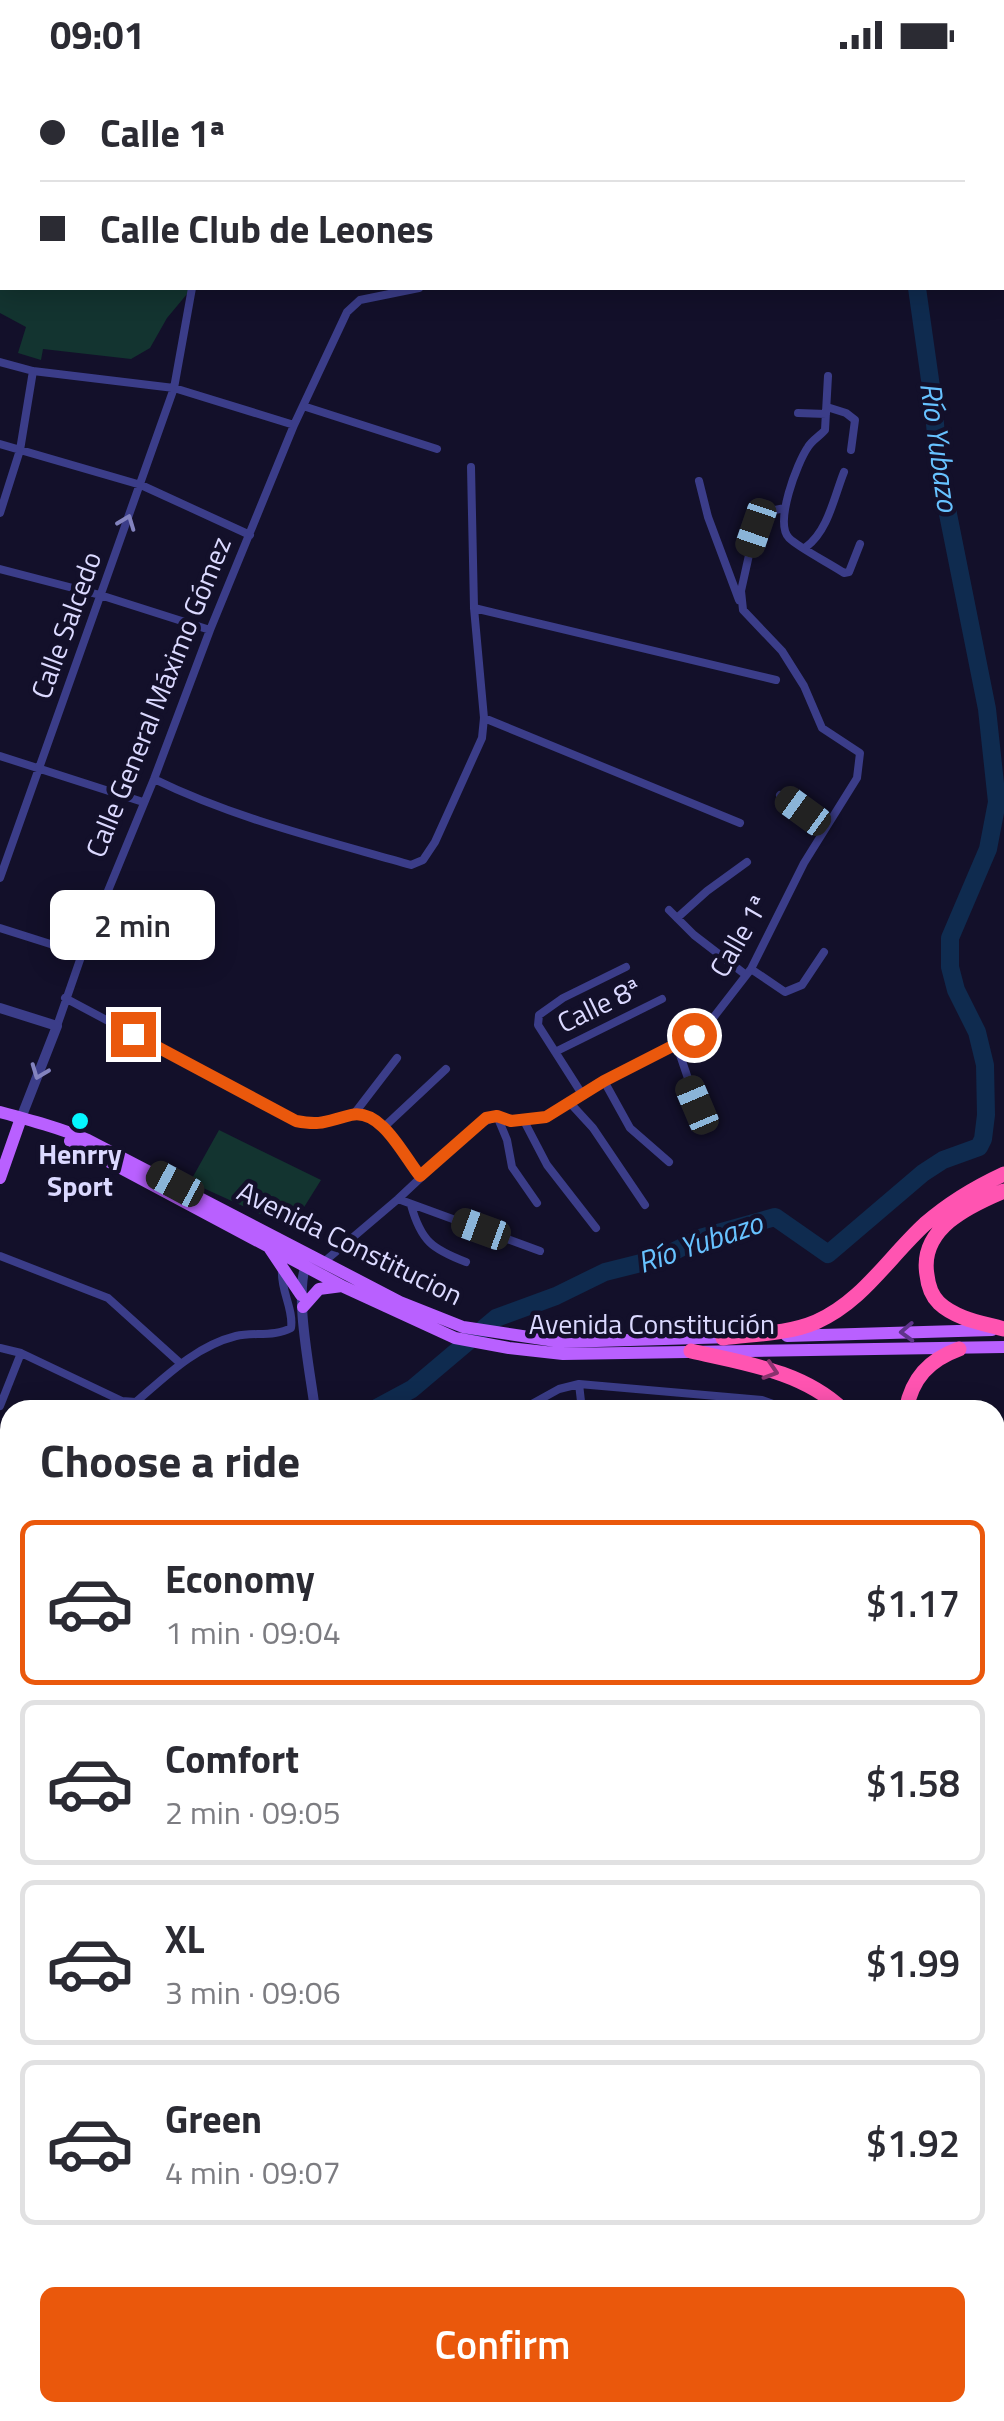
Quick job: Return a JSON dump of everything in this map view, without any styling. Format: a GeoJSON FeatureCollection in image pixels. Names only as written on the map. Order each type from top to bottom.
{"type":"FeatureCollection","features":[{"type":"Feature","properties":{"kind":"highway"},"geometry":{"type":"LineString","coordinates":[[723,1338],[811,1324],[834,1313],[854,1300],[926,1224],[960,1198],[1004,1174]]}},
{"type":"Feature","properties":{"kind":"highway"},"geometry":{"type":"LineString","coordinates":[[1004,1192],[974,1204],[941,1229],[926,1264],[931,1292],[939,1303],[968,1318],[1004,1329]]}},
{"type":"Feature","properties":{"kind":"highway"},"geometry":{"type":"LineString","coordinates":[[908,1400],[910,1390],[931,1362],[959,1349]]}},
{"type":"Feature","properties":{"kind":"highway"},"geometry":{"type":"LineString","coordinates":[[691,1351],[773,1370],[818,1389],[831,1400]]}},
{"type":"Feature","properties":{"kind":"main road"},"geometry":{"type":"LineString","coordinates":[[0,1112],[51,1129],[269,1247],[286,1262],[302,1304],[318,1289],[344,1287]]}},
{"type":"Feature","properties":{"kind":"main road","name":"Calle General Máximo Gómez"},"geometry":{"type":"LineString","coordinates":[[0,1178],[21,1118]]}},
{"type":"Feature","properties":{"kind":"main road","name":"Avenida Constitucion"},"geometry":{"type":"LineString","coordinates":[[51,1129],[61,1128],[88,1140],[308,1260],[325,1261],[459,1332],[562,1348],[723,1338],[1004,1329]]}},
{"type":"Feature","properties":{"kind":"main road"},"geometry":{"type":"LineString","coordinates":[[286,1262],[308,1260],[344,1287],[459,1332]]}},
{"type":"Feature","properties":{"kind":"main road","name":"Avenida Constitución"},"geometry":{"type":"LineString","coordinates":[[562,1348],[1004,1348]]}},
{"type":"Feature","properties":{"kind":"street","name":"Calle Salcedo"},"geometry":{"type":"LineString","coordinates":[[0,878],[174,388],[192,290]]}},
{"type":"Feature","properties":{"kind":"street","name":"Calle General Máximo Gómez"},"geometry":{"type":"LineString","coordinates":[[21,1118],[210,630],[294,425],[346,312],[360,300],[409,290]]}},
{"type":"Feature","properties":{"kind":"street"},"geometry":{"type":"LineString","coordinates":[[0,362],[33,371],[174,388],[294,425]]}},
{"type":"Feature","properties":{"kind":"street"},"geometry":{"type":"LineString","coordinates":[[0,513],[20,450],[33,371]]}},
{"type":"Feature","properties":{"kind":"street"},"geometry":{"type":"LineString","coordinates":[[828,376],[825,430],[809,444],[785,508],[788,538],[847,573],[860,544]]}},
{"type":"Feature","properties":{"kind":"street"},"geometry":{"type":"LineString","coordinates":[[303,406],[437,449]]}},
{"type":"Feature","properties":{"kind":"street"},"geometry":{"type":"LineString","coordinates":[[798,413],[846,412],[855,420],[851,450]]}},
{"type":"Feature","properties":{"kind":"street"},"geometry":{"type":"LineString","coordinates":[[0,444],[142,485],[250,535]]}},
{"type":"Feature","properties":{"kind":"street"},"geometry":{"type":"LineString","coordinates":[[154,779],[214,807],[411,865],[424,860],[482,738],[470,467]]}},
{"type":"Feature","properties":{"kind":"street"},"geometry":{"type":"LineString","coordinates":[[806,547],[822,528],[844,472]]}},
{"type":"Feature","properties":{"kind":"street"},"geometry":{"type":"LineString","coordinates":[[699,481],[708,517],[743,610]]}},
{"type":"Feature","properties":{"kind":"street"},"geometry":{"type":"LineString","coordinates":[[743,610],[741,591],[756,528],[770,511],[785,508]]}},
{"type":"Feature","properties":{"kind":"street"},"geometry":{"type":"LineString","coordinates":[[0,569],[210,630]]}},
{"type":"Feature","properties":{"kind":"street"},"geometry":{"type":"LineString","coordinates":[[474,608],[776,680]]}},
{"type":"Feature","properties":{"kind":"street","name":"Calle 1ª"},"geometry":{"type":"LineString","coordinates":[[497,1116],[511,1121],[546,1117],[706,1027],[749,972],[856,778],[860,753],[822,728],[792,667],[743,610]]}},
{"type":"Feature","properties":{"kind":"street"},"geometry":{"type":"LineString","coordinates":[[484,718],[740,823]]}},
{"type":"Feature","properties":{"kind":"street"},"geometry":{"type":"LineString","coordinates":[[0,756],[143,802]]}},
{"type":"Feature","properties":{"kind":"street"},"geometry":{"type":"LineString","coordinates":[[780,794],[826,828]]}},
{"type":"Feature","properties":{"kind":"street"},"geometry":{"type":"LineString","coordinates":[[677,918],[747,862]]}},
{"type":"Feature","properties":{"kind":"street"},"geometry":{"type":"LineString","coordinates":[[669,910],[749,972],[785,992],[802,985],[824,952]]}},
{"type":"Feature","properties":{"kind":"street"},"geometry":{"type":"LineString","coordinates":[[0,928],[82,954]]}},
{"type":"Feature","properties":{"kind":"street"},"geometry":{"type":"LineString","coordinates":[[582,1094],[538,1025],[539,1015],[564,998],[626,968]]}},
{"type":"Feature","properties":{"kind":"street"},"geometry":{"type":"LineString","coordinates":[[65,998],[296,1121],[317,1125],[354,1114],[397,1058]]}},
{"type":"Feature","properties":{"kind":"street","name":"Calle 8ª"},"geometry":{"type":"LineString","coordinates":[[555,1052],[662,1000]]}},
{"type":"Feature","properties":{"kind":"street"},"geometry":{"type":"LineString","coordinates":[[0,1008],[56,1026]]}},
{"type":"Feature","properties":{"kind":"street"},"geometry":{"type":"LineString","coordinates":[[676,1043],[697,1105]]}},
{"type":"Feature","properties":{"kind":"street"},"geometry":{"type":"LineString","coordinates":[[384,1127],[446,1069]]}},
{"type":"Feature","properties":{"kind":"street"},"geometry":{"type":"LineString","coordinates":[[604,1081],[630,1128],[669,1162]]}},
{"type":"Feature","properties":{"kind":"street"},"geometry":{"type":"LineString","coordinates":[[570,1104],[593,1128],[645,1205]]}},
{"type":"Feature","properties":{"kind":"street"},"geometry":{"type":"LineString","coordinates":[[354,1114],[384,1127],[420,1176]]}},
{"type":"Feature","properties":{"kind":"street"},"geometry":{"type":"LineString","coordinates":[[325,1261],[476,1125],[497,1116],[512,1167],[536,1203]]}},
{"type":"Feature","properties":{"kind":"street"},"geometry":{"type":"LineString","coordinates":[[523,1119],[547,1165],[596,1228]]}},
{"type":"Feature","properties":{"kind":"street"},"geometry":{"type":"LineString","coordinates":[[398,1199],[540,1251]]}},
{"type":"Feature","properties":{"kind":"street"},"geometry":{"type":"LineString","coordinates":[[411,1205],[423,1238],[443,1253],[466,1262]]}},
{"type":"Feature","properties":{"kind":"street"},"geometry":{"type":"LineString","coordinates":[[0,1256],[108,1298],[180,1363]]}},
{"type":"Feature","properties":{"kind":"street"},"geometry":{"type":"LineString","coordinates":[[308,1260],[302,1304],[314,1400]]}},
{"type":"Feature","properties":{"kind":"street"},"geometry":{"type":"LineString","coordinates":[[142,1400],[180,1363],[220,1341],[291,1328],[293,1320],[281,1278],[286,1262]]}},
{"type":"Feature","properties":{"kind":"street"},"geometry":{"type":"LineString","coordinates":[[0,1348],[21,1353],[120,1400]]}},
{"type":"Feature","properties":{"kind":"street"},"geometry":{"type":"LineString","coordinates":[[2,1400],[21,1353]]}},
{"type":"Feature","properties":{"kind":"street"},"geometry":{"type":"LineString","coordinates":[[580,1384],[581,1400]]}},
{"type":"Feature","properties":{"kind":"street"},"geometry":{"type":"LineString","coordinates":[[540,1400],[580,1384],[718,1400]]}},
{"type":"Feature","properties":{"kind":"green space"},"geometry":{"type":"Polygon","coordinates":[[[0,290],[190,290],[167,318],[150,348],[131,359],[43,349],[41,360],[18,353],[26,327],[0,313],[0,290]]]}},
{"type":"Feature","properties":{"kind":"green space"},"geometry":{"type":"Polygon","coordinates":[[[219,1130],[321,1180],[291,1228],[190,1182],[219,1130]]]}},
{"type":"Feature","properties":{"kind":"waterway","name":"Río Yubazo"},"geometry":{"type":"LineString","coordinates":[[392,1400],[412,1389],[496,1318],[556,1296],[605,1272],[661,1258],[700,1238],[775,1217],[828,1254],[923,1173],[943,1160],[979,1147],[983,1139],[985,1065],[977,1032],[956,990],[950,967],[950,938],[988,849],[997,802],[987,709],[939,469],[917,290]]}},
{"type":"Feature","properties":{"kind":"place","name":"Henrry Sport"},"geometry":{"type":"Point","coordinates":[80,1121]}},
{"type":"Feature","properties":{"kind":"route"},"geometry":{"type":"LineString","coordinates":[[133,1034],[296,1121],[317,1125],[354,1114],[370,1119],[384,1127],[420,1176],[486,1118],[497,1116],[511,1121],[546,1117],[604,1081],[694,1035]]}}]}
